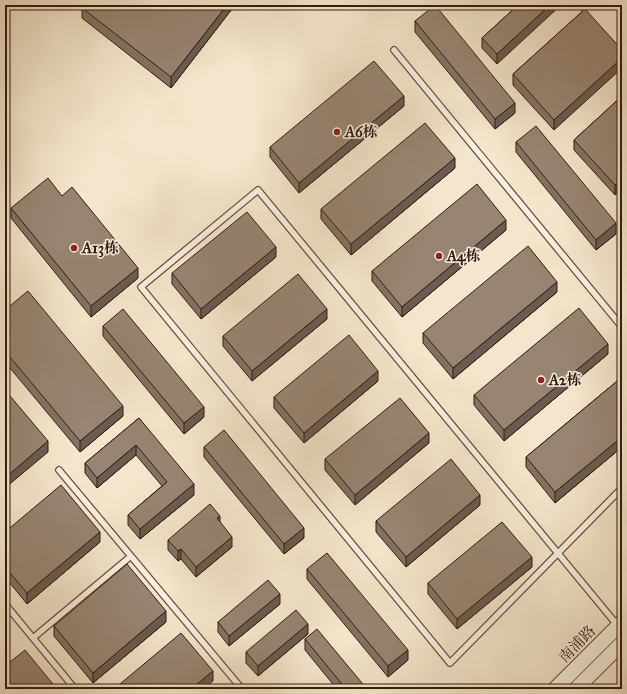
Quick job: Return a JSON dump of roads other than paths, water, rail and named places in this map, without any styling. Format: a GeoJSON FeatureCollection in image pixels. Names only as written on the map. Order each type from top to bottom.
{"type":"FeatureCollection","features":[{"type":"Feature","properties":{"kind":"street","name":"南浦路"},"geometry":{"type":"LineString","coordinates":[[555,689],[620,624]]}},
{"type":"Feature","properties":{"kind":"street","name":"南浦路"},"geometry":{"type":"LineString","coordinates":[[576,689],[622,643]]}},
{"type":"Feature","properties":{"kind":"lane"},"geometry":{"type":"LineString","coordinates":[[394,50],[622,327]]}},
{"type":"Feature","properties":{"kind":"lane"},"geometry":{"type":"LineString","coordinates":[[620,624],[558,553],[258,190],[140,287],[450,663],[558,553],[622,488]]}},
{"type":"Feature","properties":{"kind":"lane"},"geometry":{"type":"LineString","coordinates":[[60,470],[242,689]]}},
{"type":"Feature","properties":{"kind":"lane"},"geometry":{"type":"LineString","coordinates":[[33,638],[131,556]]}},
{"type":"Feature","properties":{"kind":"lane"},"geometry":{"type":"LineString","coordinates":[[5,604],[75,689]]}},
{"type":"Feature","properties":{"kind":"place","name":"A6栋"},"geometry":{"type":"Point","coordinates":[337,132]}},
{"type":"Feature","properties":{"kind":"place","name":"A13栋"},"geometry":{"type":"Point","coordinates":[74,248]}},
{"type":"Feature","properties":{"kind":"place","name":"A4栋"},"geometry":{"type":"Point","coordinates":[439,256]}},
{"type":"Feature","properties":{"kind":"place","name":"A2栋"},"geometry":{"type":"Point","coordinates":[541,380]}}]}
